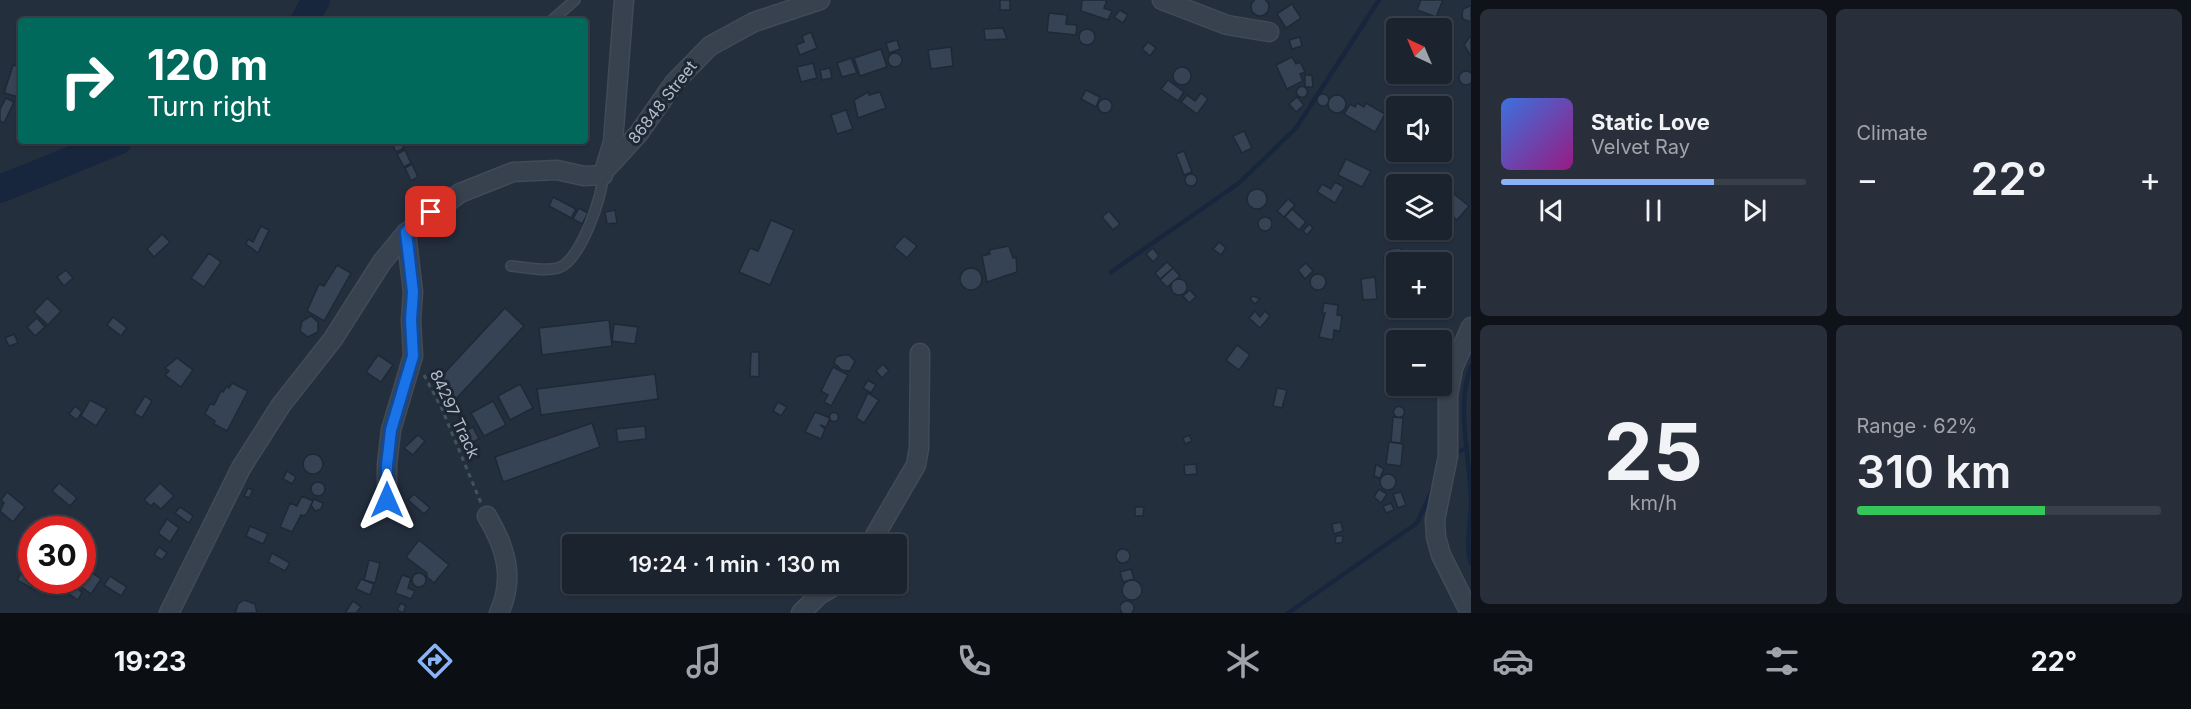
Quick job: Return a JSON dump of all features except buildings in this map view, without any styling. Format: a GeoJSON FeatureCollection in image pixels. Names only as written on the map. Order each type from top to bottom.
{"type":"FeatureCollection","features":[{"type":"Feature","properties":{"kind":"street"},"geometry":{"type":"LineString","coordinates":[[169,613],[200,554],[219,510],[264,432],[281,405],[333,339],[382,262],[406,232],[460,193],[513,172],[549,170],[584,176],[605,172],[613,142],[624,0]]}},
{"type":"Feature","properties":{"kind":"street","name":"86848 Street"},"geometry":{"type":"LineString","coordinates":[[605,172],[639,133],[674,83],[710,46],[754,21],[820,0]]}},
{"type":"Feature","properties":{"kind":"street"},"geometry":{"type":"LineString","coordinates":[[1162,0],[1227,25],[1269,32]]}},
{"type":"Feature","properties":{"kind":"street"},"geometry":{"type":"LineString","coordinates":[[387,500],[387,465],[391,430],[413,356],[411,320],[413,292],[406,232]]}},
{"type":"Feature","properties":{"kind":"street"},"geometry":{"type":"LineString","coordinates":[[1470,613],[1441,555],[1436,537],[1435,520],[1448,456],[1448,395],[1454,368],[1471,327]]}},
{"type":"Feature","properties":{"kind":"street"},"geometry":{"type":"LineString","coordinates":[[876,534],[916,465],[920,448],[920,353]]}},
{"type":"Feature","properties":{"kind":"street"},"geometry":{"type":"LineString","coordinates":[[487,516],[496,531],[509,575],[508,594],[499,613]]}},
{"type":"Feature","properties":{"kind":"street"},"geometry":{"type":"LineString","coordinates":[[801,613],[821,594]]}},
{"type":"Feature","properties":{"kind":"lane"},"geometry":{"type":"LineString","coordinates":[[554,18],[575,0]]}},
{"type":"Feature","properties":{"kind":"lane"},"geometry":{"type":"LineString","coordinates":[[511,266],[550,269],[559,268],[566,262],[578,246],[599,202],[605,172]]}},
{"type":"Feature","properties":{"kind":"path","name":"84297 Track"},"geometry":{"type":"LineString","coordinates":[[422,372],[442,409],[487,516]]}},
{"type":"Feature","properties":{"kind":"waterway"},"geometry":{"type":"LineString","coordinates":[[306,18],[316,0]]}},
{"type":"Feature","properties":{"kind":"waterway"},"geometry":{"type":"LineString","coordinates":[[1111,272],[1239,183],[1296,128],[1379,0]]}},
{"type":"Feature","properties":{"kind":"waterway"},"geometry":{"type":"LineString","coordinates":[[0,189],[111,144]]}},
{"type":"Feature","properties":{"kind":"waterway"},"geometry":{"type":"LineString","coordinates":[[1471,366],[1464,399],[1470,486],[1471,510],[1468,541],[1471,563]]}},
{"type":"Feature","properties":{"kind":"waterway"},"geometry":{"type":"LineString","coordinates":[[1453,454],[1467,448]]}},
{"type":"Feature","properties":{"kind":"waterway"},"geometry":{"type":"LineString","coordinates":[[1288,613],[1417,523],[1434,486]]}},
{"type":"Feature","properties":{"kind":"route"},"geometry":{"type":"LineString","coordinates":[[387,500],[387,465],[391,430],[413,356],[411,320],[413,292],[406,232],[431,212]]}}]}
